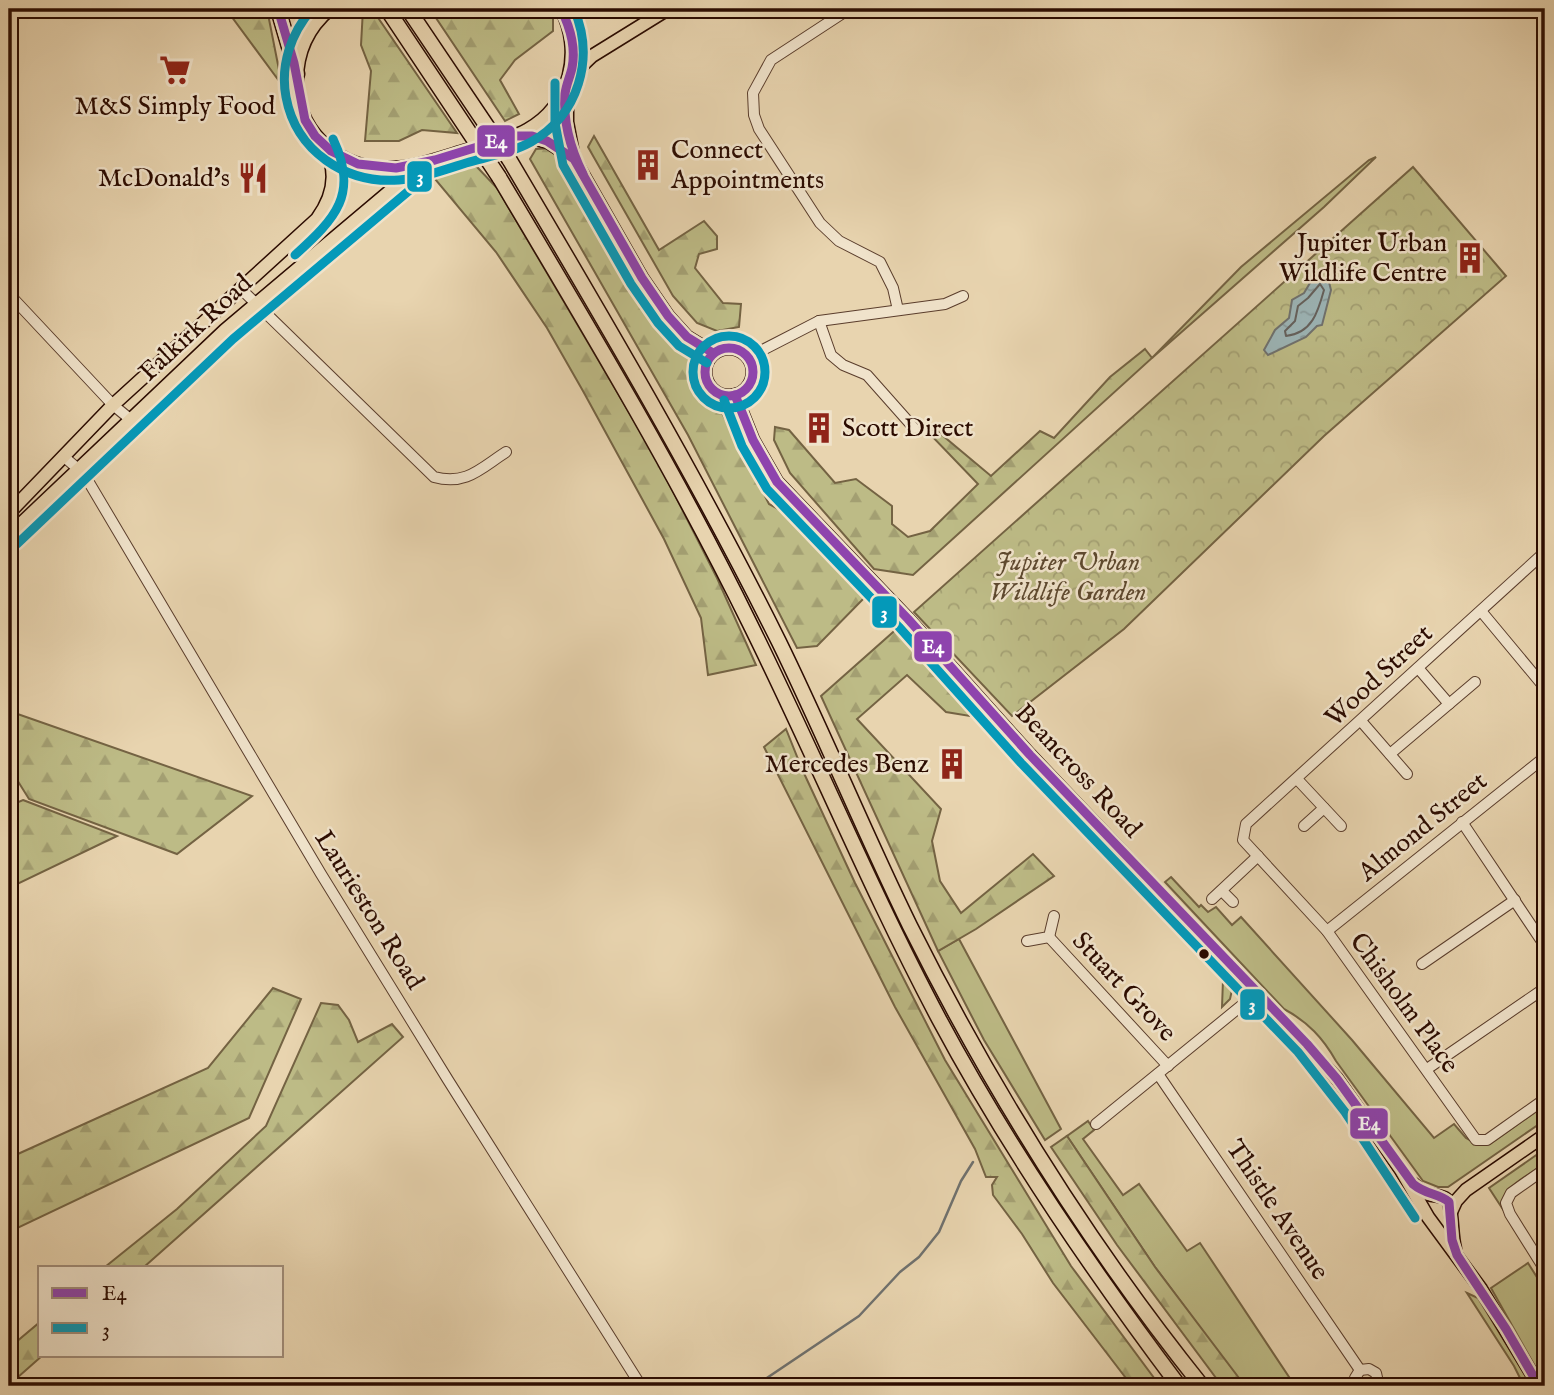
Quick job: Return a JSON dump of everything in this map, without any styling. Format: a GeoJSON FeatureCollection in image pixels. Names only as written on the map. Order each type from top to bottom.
{"type":"FeatureCollection","features":[{"type":"Feature","properties":{"kind":"highway"},"geometry":{"type":"LineString","coordinates":[[278,9],[297,74]]}},
{"type":"Feature","properties":{"kind":"highway"},"geometry":{"type":"LineString","coordinates":[[387,9],[499,177],[571,296],[683,494],[796,720],[820,776],[910,962],[987,1104],[1088,1262],[1179,1386]]}},
{"type":"Feature","properties":{"kind":"highway"},"geometry":{"type":"LineString","coordinates":[[408,9],[509,159],[608,324],[691,473],[810,707],[910,925],[1004,1099],[1109,1261],[1202,1386]]}},
{"type":"Feature","properties":{"kind":"main road"},"geometry":{"type":"LineString","coordinates":[[330,9],[320,17],[305,38],[297,74],[303,115],[322,144],[343,158],[369,167],[387,169],[422,163],[517,135],[542,119],[583,62],[668,9]]}},
{"type":"Feature","properties":{"kind":"main road"},"geometry":{"type":"LineString","coordinates":[[561,9],[568,25],[572,47],[572,68],[567,82],[568,125],[574,159],[642,278],[668,316],[687,337],[713,353]]}},
{"type":"Feature","properties":{"kind":"main road"},"geometry":{"type":"LineString","coordinates":[[517,135],[528,135],[548,142],[574,159]]}},
{"type":"Feature","properties":{"kind":"main road","name":"Falkirk Road"},"geometry":{"type":"LineString","coordinates":[[9,513],[113,405],[317,219],[330,198],[332,176],[328,154],[322,144]]}},
{"type":"Feature","properties":{"kind":"main road","name":"Falkirk Road"},"geometry":{"type":"LineString","coordinates":[[9,535],[255,302],[422,163]]}},
{"type":"Feature","properties":{"kind":"main road"},"geometry":{"type":"LineString","coordinates":[[733,347],[749,357],[753,365],[752,381],[747,388],[735,395],[719,394],[707,382],[704,370],[713,353],[733,347]]}},
{"type":"Feature","properties":{"kind":"main road","name":"Beancross Road"},"geometry":{"type":"LineString","coordinates":[[735,395],[753,440],[777,482],[908,619],[1030,755],[1337,1079],[1506,1329],[1539,1386]]}},
{"type":"Feature","properties":{"kind":"main road"},"geometry":{"type":"LineString","coordinates":[[1466,1190],[1428,1201],[1429,1216],[1443,1222],[1466,1190],[1545,1135]]}},
{"type":"Feature","properties":{"kind":"main road","name":"Beancross Road"},"geometry":{"type":"LineString","coordinates":[[1401,1170],[1424,1193],[1439,1197]]}},
{"type":"Feature","properties":{"kind":"main road"},"geometry":{"type":"LineString","coordinates":[[1439,1197],[1449,1202],[1451,1214]]}},
{"type":"Feature","properties":{"kind":"main road","name":"Beancross Road"},"geometry":{"type":"LineString","coordinates":[[1451,1214],[1452,1240],[1457,1255]]}},
{"type":"Feature","properties":{"kind":"street"},"geometry":{"type":"LineString","coordinates":[[849,9],[771,60],[753,93],[754,115],[760,129],[820,223],[839,240],[880,262],[893,288],[898,310]]}},
{"type":"Feature","properties":{"kind":"street"},"geometry":{"type":"LineString","coordinates":[[241,289],[434,477],[457,481],[470,476],[506,452]]}},
{"type":"Feature","properties":{"kind":"street"},"geometry":{"type":"LineString","coordinates":[[9,293],[113,405],[130,419]]}},
{"type":"Feature","properties":{"kind":"street"},"geometry":{"type":"LineString","coordinates":[[749,357],[819,321],[944,304],[963,296]]}},
{"type":"Feature","properties":{"kind":"street"},"geometry":{"type":"LineString","coordinates":[[819,321],[831,355],[843,365],[867,376],[914,428]]}},
{"type":"Feature","properties":{"kind":"street","name":"Laurieston Road"},"geometry":{"type":"LineString","coordinates":[[63,456],[85,474],[269,787],[448,1080],[641,1386]]}},
{"type":"Feature","properties":{"kind":"street","name":"Wood Street"},"geometry":{"type":"LineString","coordinates":[[1243,832],[1246,824],[1545,552]]}},
{"type":"Feature","properties":{"kind":"street"},"geometry":{"type":"LineString","coordinates":[[1480,611],[1545,688]]}},
{"type":"Feature","properties":{"kind":"street"},"geometry":{"type":"LineString","coordinates":[[1419,668],[1449,704]]}},
{"type":"Feature","properties":{"kind":"street"},"geometry":{"type":"LineString","coordinates":[[1390,754],[1475,682]]}},
{"type":"Feature","properties":{"kind":"street"},"geometry":{"type":"LineString","coordinates":[[1361,720],[1406,774]]}},
{"type":"Feature","properties":{"kind":"street","name":"Almond Street"},"geometry":{"type":"LineString","coordinates":[[1327,931],[1545,757]]}},
{"type":"Feature","properties":{"kind":"street"},"geometry":{"type":"LineString","coordinates":[[1297,779],[1341,826]]}},
{"type":"Feature","properties":{"kind":"street"},"geometry":{"type":"LineString","coordinates":[[1304,826],[1324,808]]}},
{"type":"Feature","properties":{"kind":"street"},"geometry":{"type":"LineString","coordinates":[[1462,822],[1545,946]]}},
{"type":"Feature","properties":{"kind":"street","name":"Chisholm Place"},"geometry":{"type":"LineString","coordinates":[[1243,832],[1243,840],[1327,931],[1476,1140],[1488,1139],[1545,1099]]}},
{"type":"Feature","properties":{"kind":"street"},"geometry":{"type":"LineString","coordinates":[[1212,900],[1258,856]]}},
{"type":"Feature","properties":{"kind":"street"},"geometry":{"type":"LineString","coordinates":[[1222,891],[1233,902]]}},
{"type":"Feature","properties":{"kind":"street"},"geometry":{"type":"LineString","coordinates":[[1422,964],[1515,900]]}},
{"type":"Feature","properties":{"kind":"street","name":"Stuart Grove"},"geometry":{"type":"LineString","coordinates":[[1049,937],[1054,916]]}},
{"type":"Feature","properties":{"kind":"street","name":"Stuart Grove"},"geometry":{"type":"LineString","coordinates":[[1027,941],[1049,937]]}},
{"type":"Feature","properties":{"kind":"street","name":"Stuart Grove"},"geometry":{"type":"LineString","coordinates":[[1049,937],[1168,1066]]}},
{"type":"Feature","properties":{"kind":"street"},"geometry":{"type":"LineString","coordinates":[[1427,1069],[1545,988]]}},
{"type":"Feature","properties":{"kind":"street"},"geometry":{"type":"LineString","coordinates":[[1096,1124],[1257,993]]}},
{"type":"Feature","properties":{"kind":"street","name":"Thistle Avenue"},"geometry":{"type":"LineString","coordinates":[[1158,1073],[1360,1370],[1369,1368],[1376,1373],[1376,1386]]}},
{"type":"Feature","properties":{"kind":"street"},"geometry":{"type":"LineString","coordinates":[[1545,1169],[1507,1198],[1507,1208],[1545,1270]]}},
{"type":"Feature","properties":{"kind":"street"},"geometry":{"type":"LineString","coordinates":[[1356,1386],[1354,1378],[1360,1370]]}},
{"type":"Feature","properties":{"kind":"green space"},"geometry":{"type":"Polygon","coordinates":[[[226,9],[267,9],[282,85],[226,9]]]}},
{"type":"Feature","properties":{"kind":"green space"},"geometry":{"type":"Polygon","coordinates":[[[363,9],[372,9],[457,133],[422,130],[399,141],[365,141],[371,71],[361,45],[363,9]]]}},
{"type":"Feature","properties":{"kind":"green space"},"geometry":{"type":"Polygon","coordinates":[[[430,9],[512,9],[519,13],[553,17],[553,31],[515,60],[500,80],[519,114],[505,121],[430,9]]]}},
{"type":"Feature","properties":{"kind":"green space"},"geometry":{"type":"Polygon","coordinates":[[[594,136],[659,250],[704,221],[717,236],[717,249],[699,254],[695,268],[723,303],[741,304],[739,327],[717,331],[697,323],[673,296],[588,147],[594,136]]]}},
{"type":"Feature","properties":{"kind":"green space"},"geometry":{"type":"Polygon","coordinates":[[[553,148],[569,160],[640,288],[681,349],[694,362],[697,379],[707,401],[721,411],[769,504],[800,521],[870,592],[817,646],[797,648],[688,435],[530,159],[536,149],[553,148]]]}},
{"type":"Feature","properties":{"kind":"green space"},"geometry":{"type":"Polygon","coordinates":[[[1376,157],[1324,207],[1152,358],[1241,267],[1376,157]]]}},
{"type":"Feature","properties":{"kind":"green space"},"geometry":{"type":"Polygon","coordinates":[[[458,162],[477,167],[497,188],[656,458],[717,578],[756,665],[708,675],[701,618],[664,539],[583,391],[547,328],[496,252],[430,173],[440,166],[458,162]]]}},
{"type":"Feature","properties":{"kind":"green space","name":"Jupiter Urban Wildlife Garden"},"geometry":{"type":"Polygon","coordinates":[[[1413,167],[1506,276],[1324,436],[1124,629],[1012,716],[914,612],[1413,167]]]}},
{"type":"Feature","properties":{"kind":"green space"},"geometry":{"type":"Polygon","coordinates":[[[1145,349],[1152,358],[913,575],[874,569],[790,473],[774,440],[775,427],[789,430],[835,483],[856,479],[892,506],[892,524],[908,537],[930,531],[978,484],[926,430],[930,425],[991,476],[1040,431],[1054,438],[1110,377],[1145,349]]]}},
{"type":"Feature","properties":{"kind":"green space"},"geometry":{"type":"Polygon","coordinates":[[[900,626],[977,709],[970,716],[946,712],[907,675],[857,719],[941,809],[932,841],[940,881],[961,913],[1033,854],[1054,876],[976,929],[938,951],[821,696],[900,626]]]}},
{"type":"Feature","properties":{"kind":"green space"},"geometry":{"type":"Polygon","coordinates":[[[9,711],[252,796],[177,854],[29,799],[9,767],[9,711]]]}},
{"type":"Feature","properties":{"kind":"green space"},"geometry":{"type":"Polygon","coordinates":[[[786,729],[855,883],[945,1060],[1071,1266],[1160,1386],[1132,1386],[1053,1283],[993,1195],[992,1185],[997,1177],[986,1177],[975,1149],[895,1007],[764,747],[786,729]]]}},
{"type":"Feature","properties":{"kind":"green space"},"geometry":{"type":"Polygon","coordinates":[[[23,800],[117,836],[9,888],[9,806],[23,800]]]}},
{"type":"Feature","properties":{"kind":"green space"},"geometry":{"type":"Polygon","coordinates":[[[1127,871],[1176,921],[1200,952],[1234,981],[1230,999],[1222,1007],[1223,980],[1124,874],[1127,871]]]}},
{"type":"Feature","properties":{"kind":"green space"},"geometry":{"type":"Polygon","coordinates":[[[1171,877],[1199,907],[1201,905],[1208,912],[1216,907],[1232,925],[1241,917],[1352,1040],[1434,1138],[1454,1124],[1466,1138],[1477,1144],[1495,1140],[1545,1105],[1545,1120],[1448,1187],[1438,1187],[1423,1181],[1326,1045],[1308,1025],[1284,1009],[1165,882],[1171,877]]]}},
{"type":"Feature","properties":{"kind":"green space"},"geometry":{"type":"Polygon","coordinates":[[[959,939],[1061,1129],[1045,1140],[984,1040],[938,951],[959,939]]]}},
{"type":"Feature","properties":{"kind":"green space"},"geometry":{"type":"Polygon","coordinates":[[[273,988],[301,999],[249,1118],[9,1232],[9,1158],[208,1068],[273,988]]]}},
{"type":"Feature","properties":{"kind":"green space"},"geometry":{"type":"Polygon","coordinates":[[[321,1003],[338,1005],[349,1020],[358,1042],[392,1024],[403,1037],[145,1266],[106,1266],[177,1209],[266,1126],[321,1003]]]}},
{"type":"Feature","properties":{"kind":"green space"},"geometry":{"type":"Polygon","coordinates":[[[1088,1121],[1094,1130],[1083,1139],[1123,1195],[1139,1184],[1187,1251],[1200,1243],[1295,1386],[1245,1386],[1234,1373],[1155,1267],[1067,1136],[1088,1121]]]}},
{"type":"Feature","properties":{"kind":"green space"},"geometry":{"type":"Polygon","coordinates":[[[1067,1136],[1155,1267],[1245,1386],[1222,1386],[1117,1245],[1051,1147],[1067,1136]]]}},
{"type":"Feature","properties":{"kind":"green space"},"geometry":{"type":"Polygon","coordinates":[[[1545,1149],[1545,1164],[1511,1187],[1503,1200],[1502,1208],[1489,1188],[1545,1149]]]}},
{"type":"Feature","properties":{"kind":"green space"},"geometry":{"type":"Polygon","coordinates":[[[1528,1263],[1545,1290],[1545,1384],[1491,1288],[1528,1263]]]}},
{"type":"Feature","properties":{"kind":"green space"},"geometry":{"type":"Polygon","coordinates":[[[1467,1293],[1478,1298],[1532,1386],[1524,1386],[1467,1293]]]}},
{"type":"Feature","properties":{"kind":"green space"},"geometry":{"type":"Polygon","coordinates":[[[38,1324],[38,1356],[42,1356],[9,1385],[9,1348],[38,1324]]]}},
{"type":"Feature","properties":{"kind":"water"},"geometry":{"type":"Polygon","coordinates":[[[1322,277],[1329,282],[1331,290],[1322,325],[1317,326],[1306,337],[1268,355],[1264,350],[1275,330],[1289,318],[1292,300],[1304,293],[1313,278],[1322,277]]]}},
{"type":"Feature","properties":{"kind":"waterway"},"geometry":{"type":"LineString","coordinates":[[755,1386],[859,1316],[900,1272],[919,1257],[939,1232],[961,1181],[973,1162]]}},
{"type":"Feature","properties":{"kind":"transit line","name":"E4"},"geometry":{"type":"LineString","coordinates":[[278,9],[294,63],[305,120],[315,136],[331,151],[358,164],[396,168],[435,160],[513,136],[532,136],[547,141],[574,159],[642,278],[668,316],[687,337],[713,353]]}},
{"type":"Feature","properties":{"kind":"transit line","name":"3"},"geometry":{"type":"LineString","coordinates":[[312,9],[298,28],[286,61],[286,97],[292,116],[300,133],[326,160],[342,170],[379,180],[425,176],[507,152],[531,142],[547,131],[561,117],[578,84],[583,47],[574,9]]}},
{"type":"Feature","properties":{"kind":"transit line","name":"E4"},"geometry":{"type":"LineString","coordinates":[[561,9],[573,45],[572,68],[565,94],[567,125],[583,174]]}},
{"type":"Feature","properties":{"kind":"transit line","name":"3"},"geometry":{"type":"LineString","coordinates":[[555,83],[555,123],[563,165],[631,284],[658,323],[679,346],[707,363]]}},
{"type":"Feature","properties":{"kind":"transit line","name":"3"},"geometry":{"type":"LineString","coordinates":[[295,255],[322,229],[339,204],[344,175],[333,139]]}},
{"type":"Feature","properties":{"kind":"transit line","name":"3"},"geometry":{"type":"LineString","coordinates":[[17,544],[233,339],[430,173]]}},
{"type":"Feature","properties":{"kind":"transit line","name":"3"},"geometry":{"type":"LineString","coordinates":[[736,336],[755,346],[763,358],[765,372],[763,386],[755,398],[743,406],[722,408],[703,398],[695,386],[693,365],[703,346],[715,338],[736,336]]}},
{"type":"Feature","properties":{"kind":"transit line","name":"E4"},"geometry":{"type":"LineString","coordinates":[[729,348],[746,355],[753,372],[746,389],[729,396],[712,389],[705,372],[712,355],[729,348]]}},
{"type":"Feature","properties":{"kind":"transit line","name":"E4"},"geometry":{"type":"LineString","coordinates":[[735,395],[753,440],[777,482],[908,619],[1030,755],[1307,1044],[1337,1079],[1413,1184],[1449,1202],[1452,1240],[1457,1255],[1506,1329],[1539,1386]]}},
{"type":"Feature","properties":{"kind":"transit line","name":"3"},"geometry":{"type":"LineString","coordinates":[[724,400],[742,446],[767,489],[899,627],[1021,763],[1298,1052],[1345,1112],[1415,1218]]}},
{"type":"Feature","properties":{"kind":"place","name":"M&S Simply Food"},"geometry":{"type":"Point","coordinates":[175,70]}},
{"type":"Feature","properties":{"kind":"place","name":"Connect Appointments"},"geometry":{"type":"Point","coordinates":[648,165]}},
{"type":"Feature","properties":{"kind":"place","name":"McDonald's"},"geometry":{"type":"Point","coordinates":[253,178]}},
{"type":"Feature","properties":{"kind":"place","name":"Jupiter Urban Wildlife Centre"},"geometry":{"type":"Point","coordinates":[1470,258]}},
{"type":"Feature","properties":{"kind":"place","name":"Scott Direct"},"geometry":{"type":"Point","coordinates":[819,428]}},
{"type":"Feature","properties":{"kind":"place","name":"Mercedes Benz"},"geometry":{"type":"Point","coordinates":[952,764]}}]}
